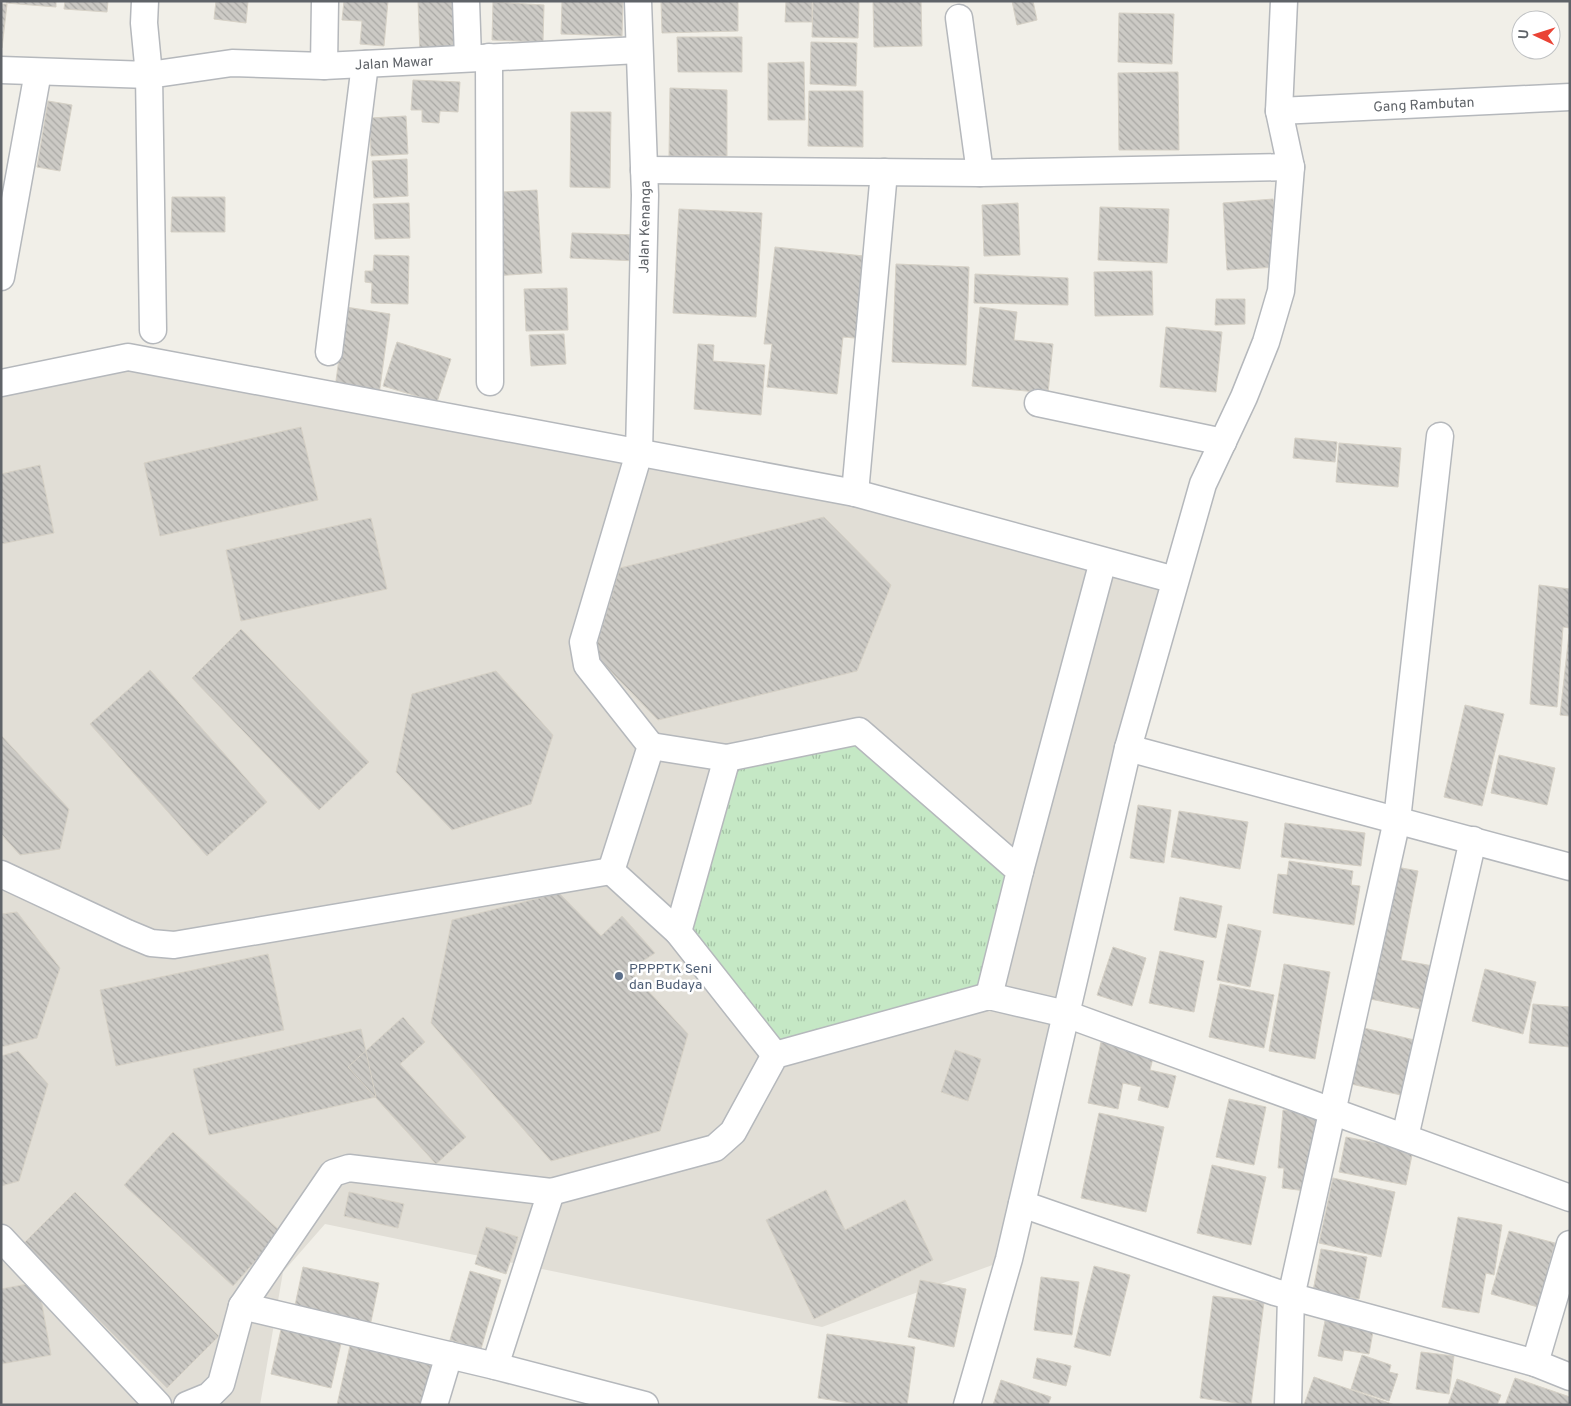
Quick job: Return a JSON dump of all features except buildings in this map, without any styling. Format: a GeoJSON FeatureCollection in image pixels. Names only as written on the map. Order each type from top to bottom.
{"type":"FeatureCollection","features":[{"type":"Feature","properties":{"kind":"street"},"geometry":{"type":"LineString","coordinates":[[145,1],[144,23],[149,75],[153,330]]}},
{"type":"Feature","properties":{"kind":"street"},"geometry":{"type":"LineString","coordinates":[[324,66],[325,1]]}},
{"type":"Feature","properties":{"kind":"street"},"geometry":{"type":"LineString","coordinates":[[466,1],[478,57],[490,382]]}},
{"type":"Feature","properties":{"kind":"street","name":"Jalan Kenanga"},"geometry":{"type":"LineString","coordinates":[[638,1],[644,170],[639,453],[583,642],[587,665],[651,746]]}},
{"type":"Feature","properties":{"kind":"street"},"geometry":{"type":"LineString","coordinates":[[967,1405],[1009,1259],[1128,748],[1175,580],[1203,484],[1244,397],[1266,342],[1281,291],[1291,167],[1279,111],[1284,1]]}},
{"type":"Feature","properties":{"kind":"street"},"geometry":{"type":"LineString","coordinates":[[959,18],[980,174]]}},
{"type":"Feature","properties":{"kind":"street","name":"Jalan Mawar"},"geometry":{"type":"LineString","coordinates":[[1,70],[149,75],[232,63],[324,66],[639,50]]}},
{"type":"Feature","properties":{"kind":"street"},"geometry":{"type":"LineString","coordinates":[[329,352],[364,64]]}},
{"type":"Feature","properties":{"kind":"street"},"geometry":{"type":"LineString","coordinates":[[1,277],[38,72]]}},
{"type":"Feature","properties":{"kind":"street","name":"Gang Rambutan"},"geometry":{"type":"LineString","coordinates":[[1279,111],[1570,97]]}},
{"type":"Feature","properties":{"kind":"street"},"geometry":{"type":"LineString","coordinates":[[644,170],[980,174],[1291,167]]}},
{"type":"Feature","properties":{"kind":"street"},"geometry":{"type":"LineString","coordinates":[[855,493],[884,172]]}},
{"type":"Feature","properties":{"kind":"street"},"geometry":{"type":"LineString","coordinates":[[1,383],[128,357],[855,493],[1175,580]]}},
{"type":"Feature","properties":{"kind":"street"},"geometry":{"type":"LineString","coordinates":[[1038,403],[1223,442]]}},
{"type":"Feature","properties":{"kind":"street"},"geometry":{"type":"LineString","coordinates":[[1288,1405],[1291,1297],[1397,820],[1440,436]]}},
{"type":"Feature","properties":{"kind":"street"},"geometry":{"type":"LineString","coordinates":[[989,996],[1020,871],[1103,561]]}},
{"type":"Feature","properties":{"kind":"street"},"geometry":{"type":"LineString","coordinates":[[611,871],[651,746],[727,758],[859,731],[1020,871]]}},
{"type":"Feature","properties":{"kind":"street"},"geometry":{"type":"LineString","coordinates":[[1128,748],[1570,867]]}},
{"type":"Feature","properties":{"kind":"street"},"geometry":{"type":"LineString","coordinates":[[678,932],[727,758]]}},
{"type":"Feature","properties":{"kind":"street"},"geometry":{"type":"LineString","coordinates":[[1405,1138],[1473,840]]}},
{"type":"Feature","properties":{"kind":"street"},"geometry":{"type":"LineString","coordinates":[[1,874],[127,933],[151,942],[174,945],[611,871]]}},
{"type":"Feature","properties":{"kind":"street"},"geometry":{"type":"LineString","coordinates":[[611,871],[678,932],[774,1054]]}},
{"type":"Feature","properties":{"kind":"street"},"geometry":{"type":"LineString","coordinates":[[187,1405],[209,1396],[221,1384],[242,1306],[332,1173],[349,1168],[550,1192],[715,1148],[734,1132],[774,1054],[989,996],[1066,1014],[1570,1198]]}},
{"type":"Feature","properties":{"kind":"street"},"geometry":{"type":"LineString","coordinates":[[495,1366],[550,1192]]}},
{"type":"Feature","properties":{"kind":"street"},"geometry":{"type":"LineString","coordinates":[[1022,1204],[1291,1297],[1535,1363],[1570,1376]]}},
{"type":"Feature","properties":{"kind":"street"},"geometry":{"type":"LineString","coordinates":[[1,1238],[158,1405]]}},
{"type":"Feature","properties":{"kind":"street"},"geometry":{"type":"LineString","coordinates":[[1535,1363],[1570,1244]]}},
{"type":"Feature","properties":{"kind":"street"},"geometry":{"type":"LineString","coordinates":[[242,1306],[495,1366],[645,1405]]}},
{"type":"Feature","properties":{"kind":"street"},"geometry":{"type":"LineString","coordinates":[[434,1405],[449,1355]]}},
{"type":"Feature","properties":{"kind":"shaded area"},"geometry":{"type":"Polygon","coordinates":[[[128,357],[855,493],[1175,580],[1009,1259],[822,1327],[325,1224],[283,1272],[260,1405],[1,1405],[1,372],[128,357]]]}},
{"type":"Feature","properties":{"kind":"green space"},"geometry":{"type":"Polygon","coordinates":[[[859,731],[1020,871],[989,996],[775,1055],[678,932],[727,758],[859,731]]]}},
{"type":"Feature","properties":{"kind":"place","name":"PPPPTK Seni dan Budaya"},"geometry":{"type":"Point","coordinates":[619,976]}}]}
